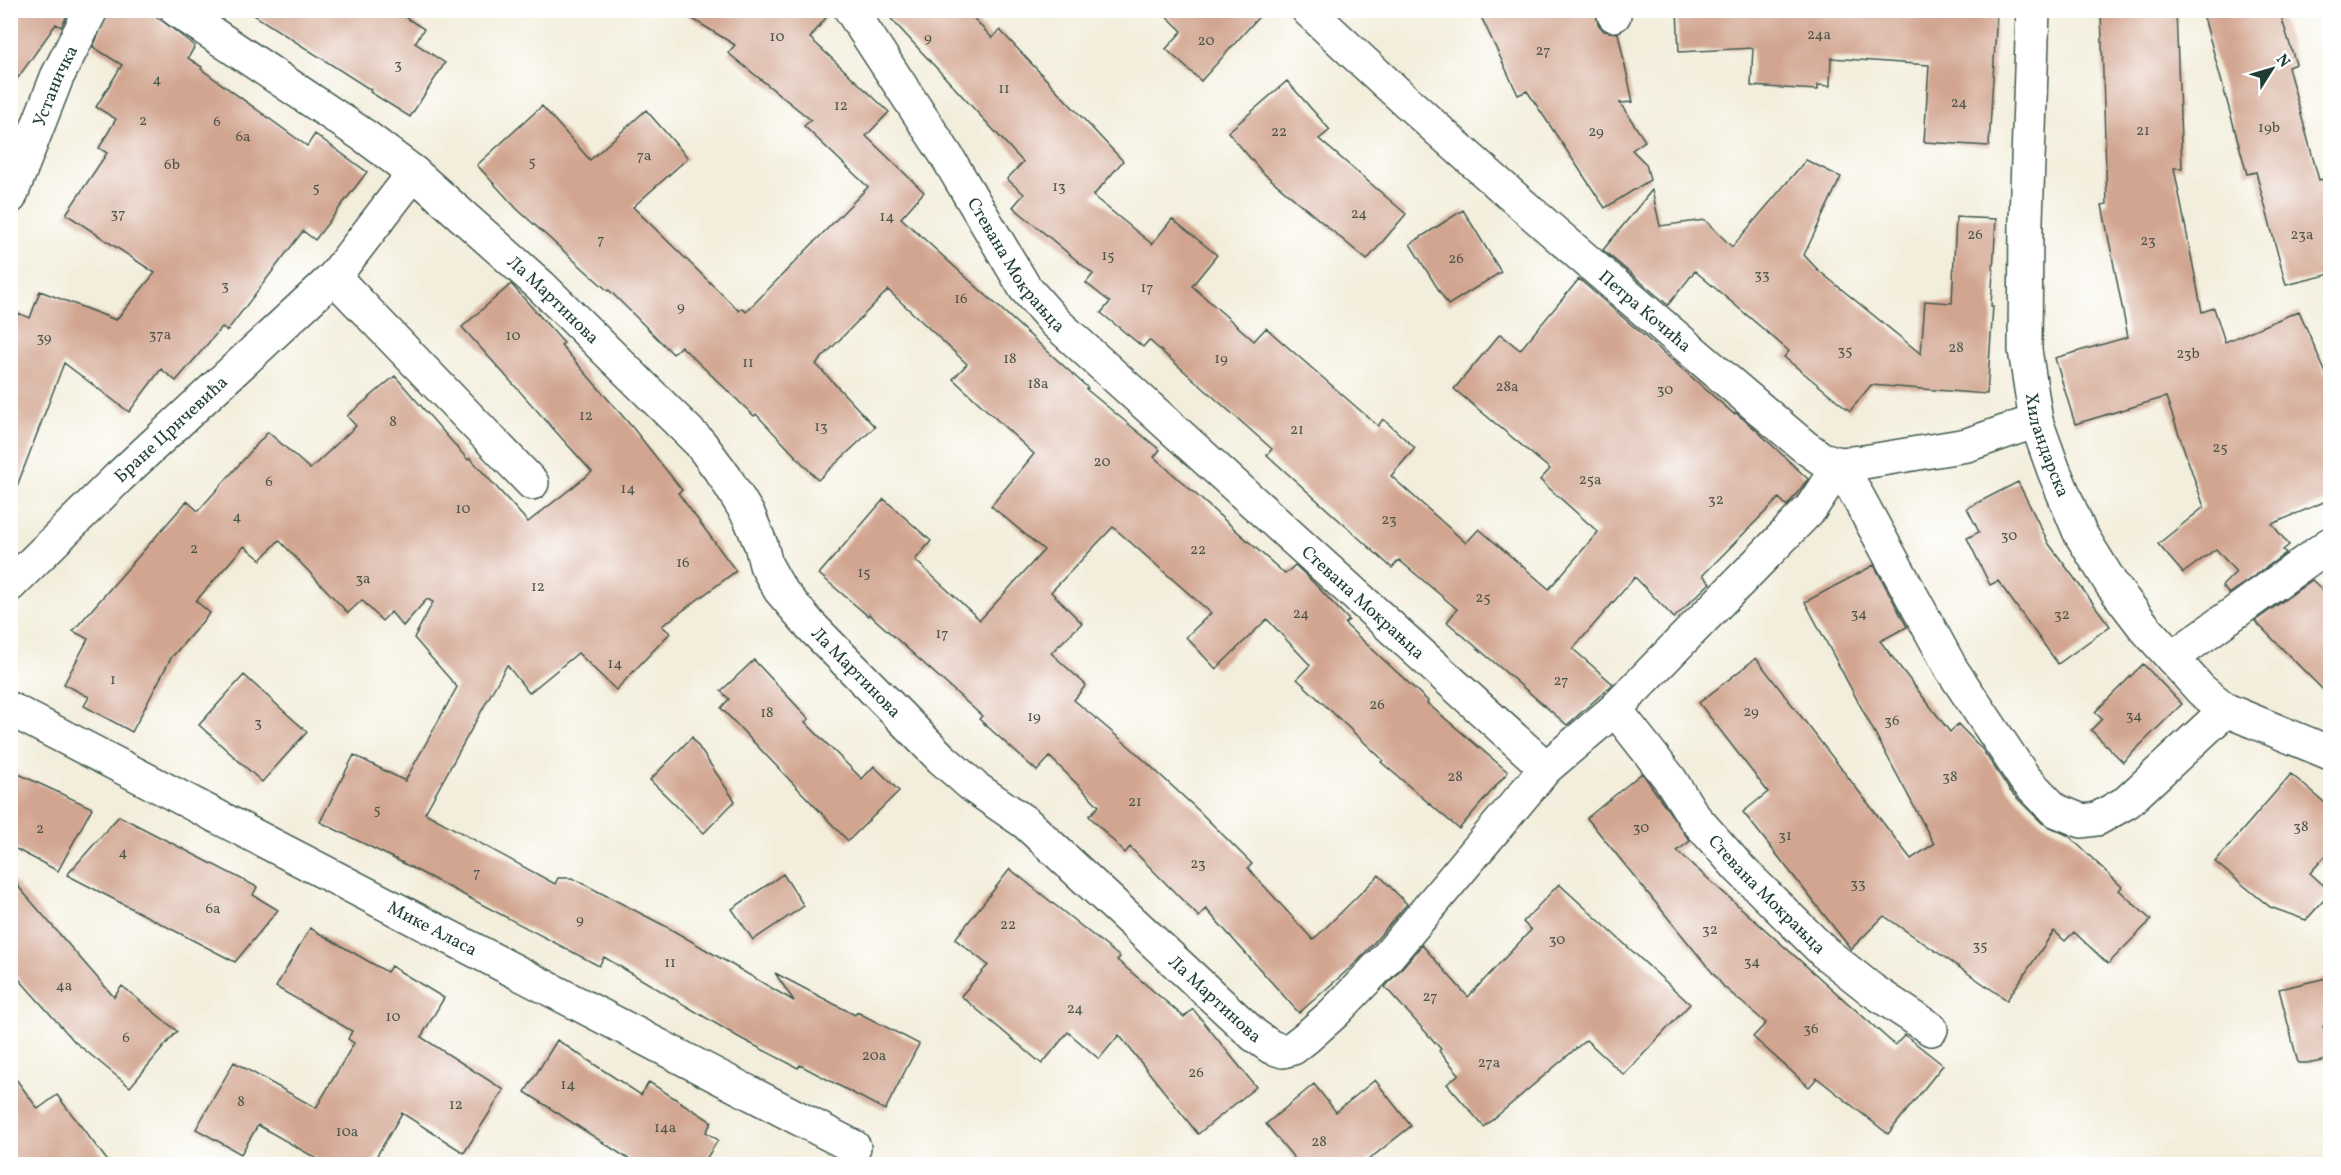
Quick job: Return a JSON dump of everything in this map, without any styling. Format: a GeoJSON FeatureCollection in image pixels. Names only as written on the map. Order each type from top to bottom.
{"type":"FeatureCollection","features":[{"type":"Feature","properties":{"kind":"street","name":"Устаничка"},"geometry":{"type":"LineString","coordinates":[[10,197],[57,77],[91,10]]}},
{"type":"Feature","properties":{"kind":"street","name":"Ла Мартинова"},"geometry":{"type":"LineString","coordinates":[[177,10],[366,137],[414,173],[542,286],[700,443],[725,477],[749,516],[761,545],[766,565],[780,590],[810,625],[941,758],[974,787],[1026,823],[1254,1035],[1271,1047],[1283,1051],[1293,1048],[1334,1013],[1383,962],[1546,768]]}},
{"type":"Feature","properties":{"kind":"street","name":"Стевана Мокрањца"},"geometry":{"type":"LineString","coordinates":[[851,10],[946,155],[1025,288],[1055,322],[1546,768]]}},
{"type":"Feature","properties":{"kind":"street","name":"Петра Кочића"},"geometry":{"type":"LineString","coordinates":[[1308,10],[1377,76],[1796,439],[1822,459],[1840,464]]}},
{"type":"Feature","properties":{"kind":"street","name":"Хиландарска"},"geometry":{"type":"LineString","coordinates":[[2033,10],[2026,220],[2025,350],[2036,421],[2080,533],[2112,585],[2201,690],[2226,711],[2331,753]]}},
{"type":"Feature","properties":{"kind":"street","name":"Бране Црнчевића"},"geometry":{"type":"LineString","coordinates":[[10,585],[119,477],[334,278],[414,173]]}},
{"type":"Feature","properties":{"kind":"street"},"geometry":{"type":"LineString","coordinates":[[334,278],[532,483]]}},
{"type":"Feature","properties":{"kind":"street"},"geometry":{"type":"LineString","coordinates":[[1840,464],[1906,456],[1967,445],[2036,421]]}},
{"type":"Feature","properties":{"kind":"street"},"geometry":{"type":"LineString","coordinates":[[1546,768],[1614,709],[1812,508],[1840,464]]}},
{"type":"Feature","properties":{"kind":"street"},"geometry":{"type":"LineString","coordinates":[[1840,464],[1952,669],[2025,779],[2055,810],[2082,821],[2097,819],[2111,812],[2127,802],[2226,711]]}},
{"type":"Feature","properties":{"kind":"street"},"geometry":{"type":"LineString","coordinates":[[2172,658],[2331,544]]}},
{"type":"Feature","properties":{"kind":"street","name":"Мике Аласа"},"geometry":{"type":"LineString","coordinates":[[10,709],[854,1147]]}},
{"type":"Feature","properties":{"kind":"street","name":"Стевана Мокрањца"},"geometry":{"type":"LineString","coordinates":[[1614,709],[1670,779],[1694,817],[1739,868],[1824,952],[1872,990],[1931,1029]]}},
{"type":"Feature","properties":{"kind":"building"},"geometry":{"type":"Polygon","coordinates":[[[10,10],[70,10],[61,27],[56,24],[10,89],[10,10]]]}},
{"type":"Feature","properties":{"kind":"building"},"geometry":{"type":"Polygon","coordinates":[[[109,10],[148,10],[195,46],[188,58],[202,67],[201,69],[307,146],[315,134],[367,172],[315,240],[303,231],[227,331],[222,327],[176,381],[161,369],[129,412],[64,363],[14,494],[10,494],[10,331],[18,313],[30,318],[40,291],[116,320],[155,273],[66,214],[107,153],[99,148],[116,119],[96,107],[122,65],[93,47],[109,10]]]}},
{"type":"Feature","properties":{"kind":"building"},"geometry":{"type":"Polygon","coordinates":[[[246,10],[394,10],[424,29],[415,43],[445,63],[410,117],[246,10]]]}},
{"type":"Feature","properties":{"kind":"building"},"geometry":{"type":"Polygon","coordinates":[[[678,10],[832,10],[810,38],[889,112],[866,136],[924,192],[901,218],[1088,388],[1086,389],[1160,450],[1154,457],[1285,574],[1295,565],[1349,620],[1345,624],[1428,701],[1427,703],[1508,772],[1459,829],[1381,762],[1383,760],[1297,679],[1310,665],[1267,619],[1216,669],[1186,637],[1211,613],[1113,527],[1051,592],[1082,623],[1051,653],[1086,685],[1074,700],[1131,748],[1252,864],[1248,868],[1313,940],[1379,875],[1407,904],[1359,960],[1299,1013],[1206,909],[1199,917],[1130,847],[1125,853],[1089,816],[1099,806],[1050,757],[1037,771],[979,719],[982,716],[869,614],[868,616],[819,574],[884,499],[931,541],[915,560],[980,620],[1044,550],[991,506],[1034,454],[953,379],[967,364],[888,290],[816,364],[875,427],[818,480],[756,414],[754,416],[681,346],[673,354],[609,290],[517,209],[477,165],[542,106],[590,160],[646,110],[688,158],[633,207],[739,311],[742,308],[746,312],[868,187],[804,126],[811,120],[728,53],[735,45],[678,10]]]}},
{"type":"Feature","properties":{"kind":"building"},"geometry":{"type":"Polygon","coordinates":[[[883,10],[966,10],[992,38],[1000,30],[1123,161],[1093,196],[1152,244],[1172,219],[1217,255],[1192,286],[1254,341],[1266,328],[1378,426],[1383,419],[1415,448],[1391,476],[1466,543],[1479,529],[1549,589],[1598,532],[1540,480],[1550,469],[1454,389],[1500,334],[1520,350],[1579,279],[1734,414],[1736,413],[1755,429],[1808,479],[1787,506],[1779,498],[1703,575],[1710,583],[1674,618],[1635,577],[1573,649],[1613,684],[1567,725],[1447,622],[1457,609],[1399,560],[1392,568],[1267,455],[1272,449],[1149,340],[1143,347],[1101,313],[1110,302],[1086,283],[1093,274],[1013,207],[1024,194],[1007,179],[1023,162],[883,10]]]}},
{"type":"Feature","properties":{"kind":"building"},"geometry":{"type":"Polygon","coordinates":[[[1160,10],[1265,10],[1201,81],[1166,49],[1182,31],[1160,10]]]}},
{"type":"Feature","properties":{"kind":"building"},"geometry":{"type":"Polygon","coordinates":[[[1478,10],[1595,10],[1598,24],[1604,31],[1618,33],[1633,102],[1620,103],[1645,141],[1632,150],[1646,164],[1650,180],[1605,208],[1527,91],[1518,95],[1478,10]]]}},
{"type":"Feature","properties":{"kind":"building"},"geometry":{"type":"Polygon","coordinates":[[[1677,10],[1997,10],[1989,146],[1924,142],[1929,65],[1831,58],[1830,86],[1818,85],[1818,90],[1751,86],[1753,48],[1679,52],[1677,10]]]}},
{"type":"Feature","properties":{"kind":"building"},"geometry":{"type":"Polygon","coordinates":[[[2101,10],[2176,10],[2182,168],[2174,168],[2202,312],[2214,308],[2225,342],[2299,311],[2331,385],[2331,499],[2272,524],[2289,545],[2283,550],[2286,553],[2229,594],[2222,586],[2236,572],[2216,549],[2183,573],[2158,544],[2204,507],[2166,397],[2075,424],[2055,358],[2128,337],[2102,205],[2107,204],[2101,10]]]}},
{"type":"Feature","properties":{"kind":"building"},"geometry":{"type":"Polygon","coordinates":[[[2202,10],[2279,10],[2296,64],[2288,67],[2319,180],[2331,177],[2331,274],[2286,285],[2256,172],[2247,174],[2202,10]]]}},
{"type":"Feature","properties":{"kind":"building"},"geometry":{"type":"Polygon","coordinates":[[[1287,81],[1330,130],[1319,139],[1406,214],[1367,260],[1262,172],[1228,132],[1287,81]]]}},
{"type":"Feature","properties":{"kind":"building"},"geometry":{"type":"Polygon","coordinates":[[[1806,160],[1841,177],[1804,255],[1818,270],[1921,354],[1925,301],[1952,303],[1956,217],[1996,219],[1987,394],[1871,385],[1850,411],[1784,357],[1789,351],[1695,271],[1668,305],[1603,250],[1652,190],[1660,226],[1705,220],[1732,247],[1806,160]]]}},
{"type":"Feature","properties":{"kind":"building"},"geometry":{"type":"Polygon","coordinates":[[[1463,210],[1501,272],[1448,305],[1410,244],[1463,210]]]}},
{"type":"Feature","properties":{"kind":"building"},"geometry":{"type":"Polygon","coordinates":[[[511,284],[564,343],[561,345],[633,428],[682,490],[678,493],[736,571],[662,626],[670,633],[616,690],[578,653],[529,693],[507,665],[425,813],[555,884],[558,878],[572,878],[667,927],[794,1001],[775,973],[855,1015],[857,1012],[919,1044],[885,1110],[800,1065],[798,1068],[740,1038],[604,957],[599,966],[320,822],[354,755],[405,781],[457,687],[414,638],[433,602],[427,599],[403,626],[391,612],[382,621],[362,600],[348,613],[279,540],[261,560],[244,546],[196,601],[210,613],[171,658],[132,732],[84,706],[89,697],[64,684],[88,639],[73,631],[187,501],[198,511],[268,432],[310,469],[356,426],[347,416],[395,376],[468,460],[470,458],[528,522],[592,472],[462,327],[511,284]]]}},
{"type":"Feature","properties":{"kind":"building"},"geometry":{"type":"Polygon","coordinates":[[[2018,482],[2049,544],[2110,626],[2058,664],[1998,581],[1990,585],[1967,538],[1979,532],[1967,508],[2018,482]]]}},
{"type":"Feature","properties":{"kind":"building"},"geometry":{"type":"Polygon","coordinates":[[[1874,565],[1907,627],[1880,641],[1950,732],[1958,724],[1982,749],[2011,792],[2042,823],[2069,836],[2122,887],[2119,890],[2151,920],[2108,964],[2074,932],[2065,941],[2054,931],[2007,1000],[1884,916],[1851,949],[1743,812],[1768,792],[1699,703],[1756,658],[1911,859],[1934,844],[1805,602],[1874,565]]]}},
{"type":"Feature","properties":{"kind":"building"},"geometry":{"type":"Polygon","coordinates":[[[2312,580],[2331,598],[2331,698],[2255,621],[2312,580]]]}},
{"type":"Feature","properties":{"kind":"building"},"geometry":{"type":"Polygon","coordinates":[[[754,660],[809,719],[805,722],[862,779],[874,766],[899,791],[848,841],[721,708],[729,699],[721,691],[754,660]]]}},
{"type":"Feature","properties":{"kind":"building"},"geometry":{"type":"Polygon","coordinates":[[[2143,664],[2182,704],[2123,762],[2091,730],[2102,719],[2095,712],[2143,664]]]}},
{"type":"Feature","properties":{"kind":"building"},"geometry":{"type":"Polygon","coordinates":[[[244,675],[307,732],[262,782],[199,725],[244,675]]]}},
{"type":"Feature","properties":{"kind":"building"},"geometry":{"type":"Polygon","coordinates":[[[692,737],[735,801],[704,833],[650,780],[692,737]]]}},
{"type":"Feature","properties":{"kind":"building"},"geometry":{"type":"Polygon","coordinates":[[[10,770],[92,808],[58,871],[10,846],[10,770]]]}},
{"type":"Feature","properties":{"kind":"building"},"geometry":{"type":"Polygon","coordinates":[[[1642,773],[1690,841],[1677,851],[1895,1045],[1905,1035],[1943,1065],[1888,1134],[1817,1078],[1809,1087],[1753,1037],[1766,1023],[1724,987],[1587,818],[1642,773]]]}},
{"type":"Feature","properties":{"kind":"building"},"geometry":{"type":"Polygon","coordinates":[[[2291,774],[2331,808],[2331,850],[2310,873],[2331,892],[2306,920],[2270,907],[2215,862],[2291,774]]]}},
{"type":"Feature","properties":{"kind":"building"},"geometry":{"type":"Polygon","coordinates":[[[119,816],[257,887],[253,895],[278,910],[235,962],[67,875],[119,816]]]}},
{"type":"Feature","properties":{"kind":"building"},"geometry":{"type":"Polygon","coordinates":[[[1010,869],[1120,957],[1117,960],[1184,1017],[1193,1009],[1256,1087],[1198,1134],[1119,1035],[1099,1059],[1068,1032],[1042,1064],[961,996],[988,965],[955,939],[1010,869]]]}},
{"type":"Feature","properties":{"kind":"building"},"geometry":{"type":"Polygon","coordinates":[[[783,874],[804,906],[753,940],[732,909],[783,874]]]}},
{"type":"Feature","properties":{"kind":"building"},"geometry":{"type":"Polygon","coordinates":[[[10,877],[114,997],[122,986],[177,1031],[130,1087],[75,1042],[10,969],[10,877]]]}},
{"type":"Feature","properties":{"kind":"building"},"geometry":{"type":"Polygon","coordinates":[[[1559,884],[1690,1004],[1624,1075],[1586,1040],[1484,1127],[1447,1084],[1459,1074],[1439,1051],[1441,1049],[1385,987],[1422,945],[1468,997],[1531,930],[1523,922],[1559,884]]]}},
{"type":"Feature","properties":{"kind":"building"},"geometry":{"type":"Polygon","coordinates":[[[310,928],[387,972],[391,966],[444,998],[421,1037],[504,1090],[464,1153],[402,1113],[372,1164],[326,1164],[258,1125],[241,1154],[196,1129],[234,1062],[316,1108],[354,1043],[348,1039],[352,1031],[276,987],[310,928]]]}},
{"type":"Feature","properties":{"kind":"building"},"geometry":{"type":"Polygon","coordinates":[[[2331,977],[2331,1024],[2323,1026],[2331,1059],[2298,1063],[2279,989],[2331,977]]]}},
{"type":"Feature","properties":{"kind":"building"},"geometry":{"type":"Polygon","coordinates":[[[557,1040],[641,1095],[649,1082],[712,1122],[706,1132],[718,1140],[703,1164],[636,1164],[525,1092],[557,1040]]]}},
{"type":"Feature","properties":{"kind":"building"},"geometry":{"type":"Polygon","coordinates":[[[10,1071],[38,1109],[57,1095],[110,1164],[10,1164],[10,1071]]]}},
{"type":"Feature","properties":{"kind":"building"},"geometry":{"type":"Polygon","coordinates":[[[1375,1080],[1411,1126],[1363,1164],[1299,1164],[1266,1124],[1314,1084],[1336,1112],[1375,1080]]]}}]}
